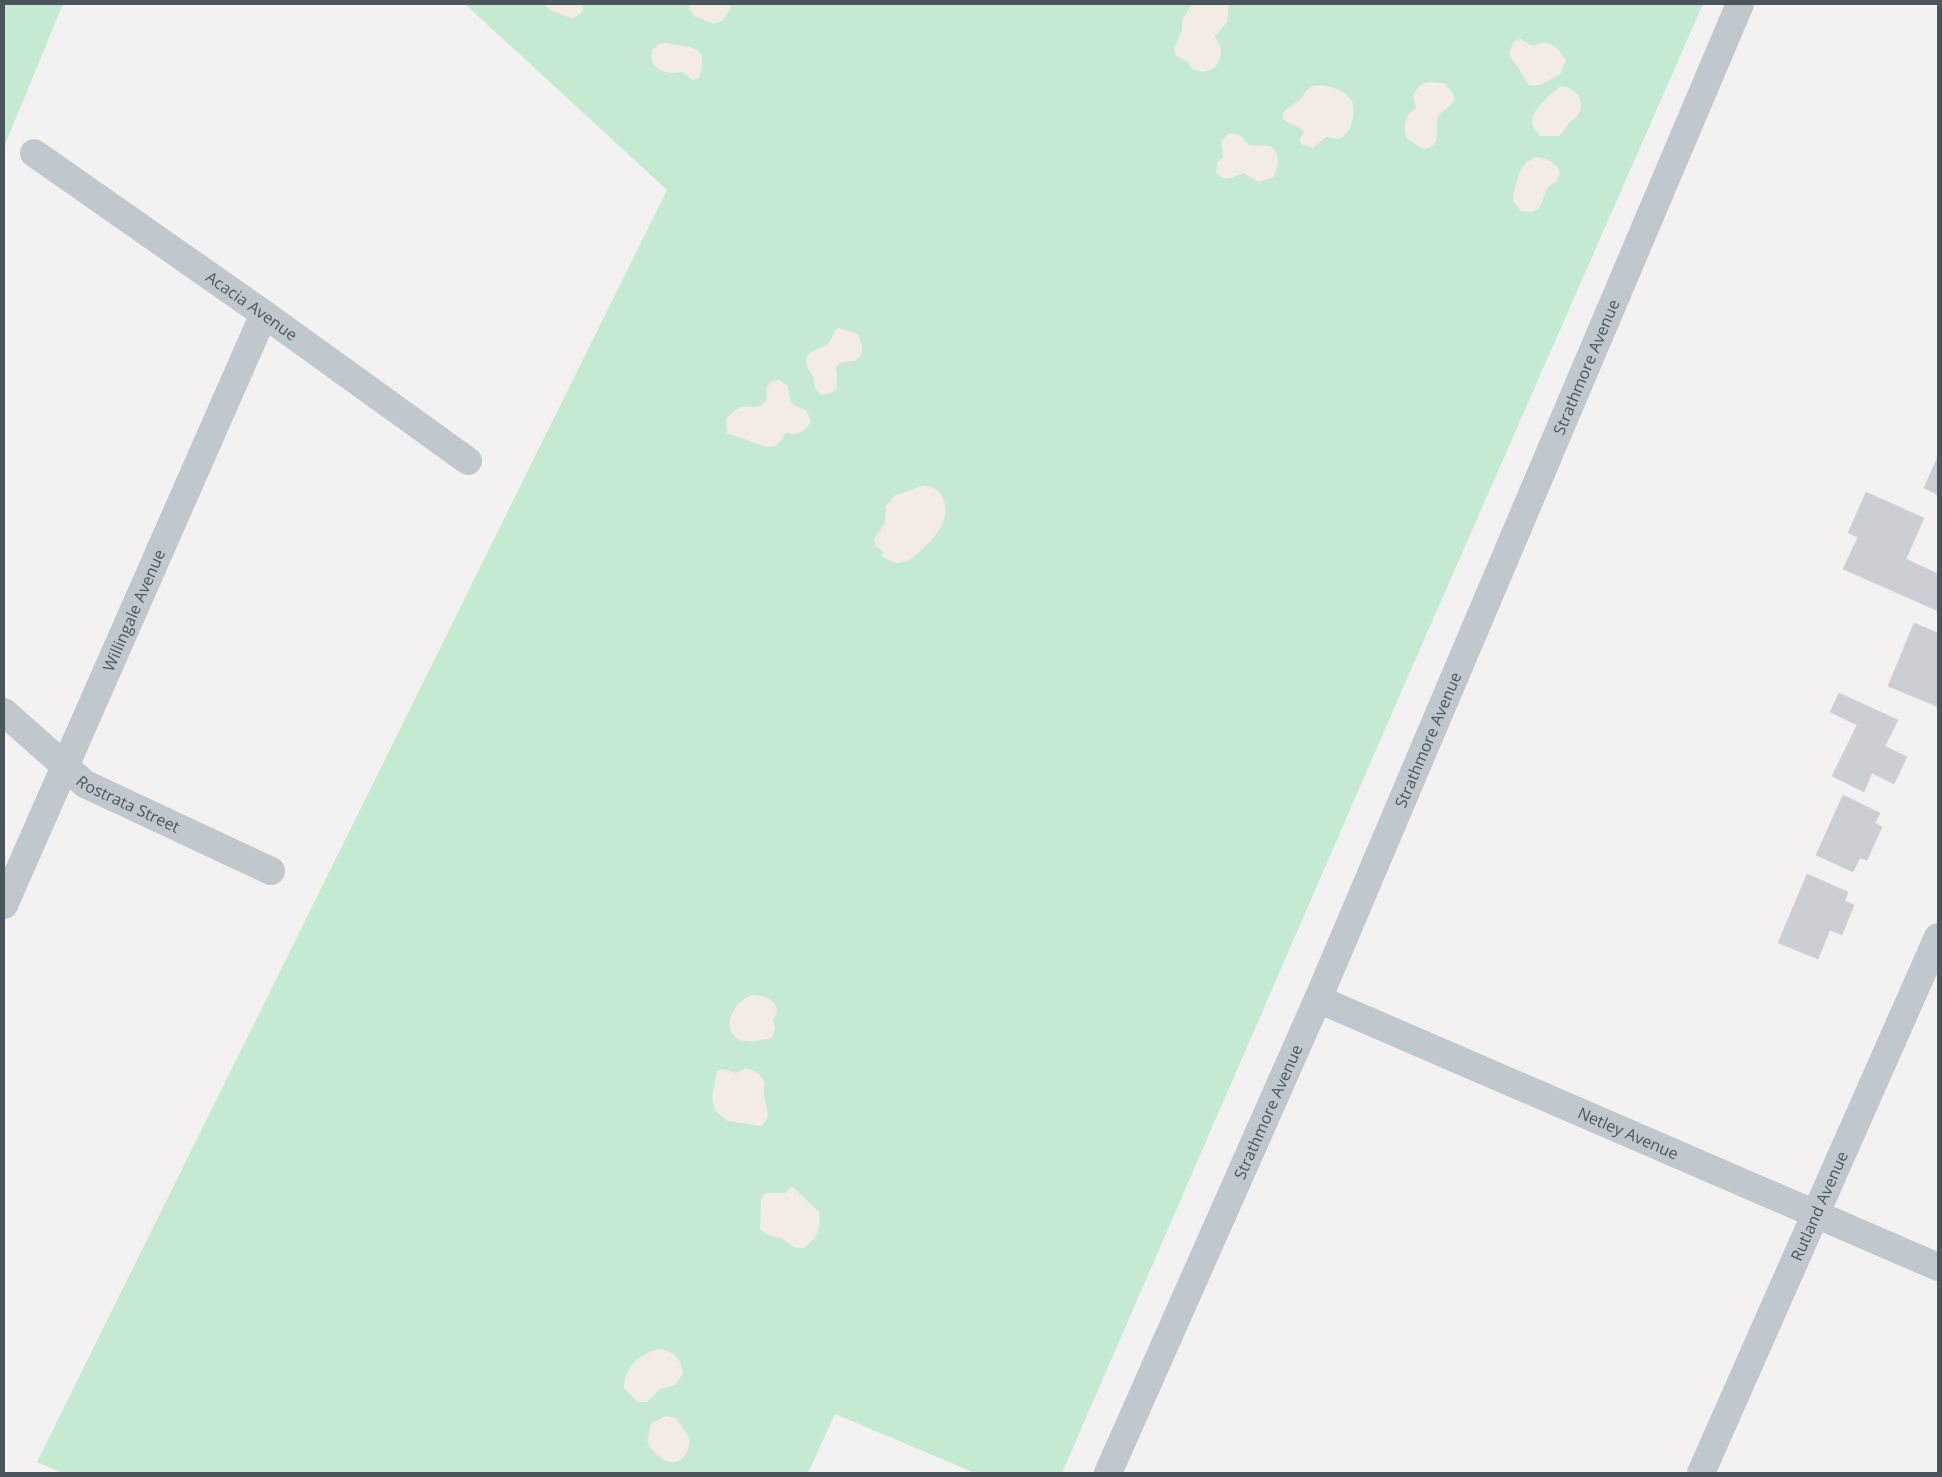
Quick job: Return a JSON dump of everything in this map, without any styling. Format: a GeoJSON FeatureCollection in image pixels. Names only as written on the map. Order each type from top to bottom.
{"type":"FeatureCollection","features":[{"type":"Feature","properties":{"kind":"street","name":"Strathmore Avenue"},"geometry":{"type":"LineString","coordinates":[[1108,1473],[1318,998],[1740,4]]}},
{"type":"Feature","properties":{"kind":"street","name":"Acacia Avenue"},"geometry":{"type":"LineString","coordinates":[[34,153],[264,314],[468,462]]}},
{"type":"Feature","properties":{"kind":"street","name":"Willingale Avenue"},"geometry":{"type":"LineString","coordinates":[[4,905],[264,314]]}},
{"type":"Feature","properties":{"kind":"street","name":"Rostrata Street"},"geometry":{"type":"LineString","coordinates":[[4,712],[85,784],[271,871]]}},
{"type":"Feature","properties":{"kind":"street","name":"Rutland Avenue"},"geometry":{"type":"LineString","coordinates":[[1701,1473],[1938,937]]}},
{"type":"Feature","properties":{"kind":"street","name":"Netley Avenue"},"geometry":{"type":"LineString","coordinates":[[1318,998],[1938,1267]]}},
{"type":"Feature","properties":{"kind":"green space"},"geometry":{"type":"Polygon","coordinates":[[[4,4],[63,4],[4,147],[4,4]]]}},
{"type":"Feature","properties":{"kind":"green space"},"geometry":{"type":"Polygon","coordinates":[[[465,4],[1703,4],[1402,690],[1062,1473],[975,1473],[835,1414],[808,1473],[62,1473],[37,1462],[667,190],[465,4]]]}},
{"type":"Feature","properties":{"kind":"sand"},"geometry":{"type":"Polygon","coordinates":[[[545,4],[582,4],[583,11],[574,18],[549,10],[545,4]]]}},
{"type":"Feature","properties":{"kind":"sand"},"geometry":{"type":"Polygon","coordinates":[[[690,4],[729,4],[731,8],[723,20],[714,24],[694,16],[689,8],[690,4]]]}},
{"type":"Feature","properties":{"kind":"sand"},"geometry":{"type":"Polygon","coordinates":[[[1192,4],[1227,4],[1229,6],[1227,22],[1215,36],[1221,49],[1218,62],[1211,69],[1202,72],[1191,68],[1188,62],[1176,56],[1174,49],[1182,30],[1182,20],[1192,4]]]}},
{"type":"Feature","properties":{"kind":"sand"},"geometry":{"type":"Polygon","coordinates":[[[1521,39],[1532,46],[1546,42],[1556,47],[1566,60],[1560,74],[1541,84],[1529,85],[1509,54],[1514,41],[1521,39]]]}},
{"type":"Feature","properties":{"kind":"sand"},"geometry":{"type":"Polygon","coordinates":[[[665,43],[690,47],[700,53],[702,67],[699,78],[693,80],[682,72],[665,72],[656,67],[651,57],[652,51],[659,44],[665,43]]]}},
{"type":"Feature","properties":{"kind":"sand"},"geometry":{"type":"Polygon","coordinates":[[[1430,82],[1444,83],[1450,89],[1454,99],[1438,116],[1437,137],[1434,145],[1423,149],[1406,138],[1405,125],[1407,117],[1416,108],[1413,96],[1419,86],[1430,82]]]}},
{"type":"Feature","properties":{"kind":"sand"},"geometry":{"type":"Polygon","coordinates":[[[1321,85],[1344,92],[1352,103],[1353,115],[1350,128],[1342,137],[1337,139],[1326,137],[1313,148],[1301,144],[1300,139],[1304,132],[1282,118],[1284,111],[1301,99],[1307,90],[1313,86],[1321,85]]]}},
{"type":"Feature","properties":{"kind":"sand"},"geometry":{"type":"Polygon","coordinates":[[[1562,86],[1572,89],[1579,96],[1581,101],[1580,110],[1559,136],[1541,136],[1533,125],[1533,115],[1544,101],[1562,86]]]}},
{"type":"Feature","properties":{"kind":"sand"},"geometry":{"type":"Polygon","coordinates":[[[1229,133],[1240,135],[1249,145],[1271,146],[1278,157],[1277,168],[1273,177],[1259,182],[1244,173],[1226,178],[1216,172],[1217,163],[1223,157],[1221,141],[1229,133]]]}},
{"type":"Feature","properties":{"kind":"sand"},"geometry":{"type":"Polygon","coordinates":[[[1535,157],[1550,161],[1558,167],[1559,176],[1548,188],[1542,203],[1537,209],[1528,212],[1521,211],[1513,201],[1515,188],[1525,164],[1535,157]]]}},
{"type":"Feature","properties":{"kind":"sand"},"geometry":{"type":"Polygon","coordinates":[[[839,328],[857,334],[861,341],[862,352],[855,361],[838,365],[836,368],[837,388],[833,392],[822,395],[815,388],[806,362],[807,357],[813,351],[829,343],[835,330],[839,328]]]}},
{"type":"Feature","properties":{"kind":"sand"},"geometry":{"type":"Polygon","coordinates":[[[779,380],[788,386],[791,403],[804,409],[807,413],[811,421],[806,428],[794,434],[786,433],[776,446],[767,447],[727,433],[726,419],[739,408],[761,406],[766,401],[767,386],[773,381],[779,380]]]}},
{"type":"Feature","properties":{"kind":"sand"},"geometry":{"type":"Polygon","coordinates":[[[922,486],[932,487],[937,490],[943,499],[945,517],[942,526],[930,541],[909,561],[895,563],[881,556],[884,552],[876,546],[874,539],[885,523],[886,506],[894,496],[922,486]]]}},
{"type":"Feature","properties":{"kind":"sand"},"geometry":{"type":"Polygon","coordinates":[[[751,995],[767,998],[772,1001],[777,1009],[773,1019],[775,1029],[772,1037],[769,1039],[748,1041],[738,1039],[732,1033],[730,1026],[731,1018],[735,1009],[741,1001],[751,995]]]}},
{"type":"Feature","properties":{"kind":"sand"},"geometry":{"type":"Polygon","coordinates":[[[746,1068],[759,1074],[764,1082],[764,1097],[768,1114],[761,1126],[728,1121],[715,1111],[712,1097],[717,1072],[722,1069],[736,1073],[746,1068]]]}},
{"type":"Feature","properties":{"kind":"sand"},"geometry":{"type":"Polygon","coordinates":[[[792,1186],[819,1212],[819,1228],[817,1233],[812,1241],[803,1248],[794,1247],[760,1229],[761,1199],[766,1193],[785,1193],[792,1186]]]}},
{"type":"Feature","properties":{"kind":"sand"},"geometry":{"type":"Polygon","coordinates":[[[659,1349],[673,1354],[679,1360],[683,1374],[675,1385],[660,1389],[647,1402],[638,1402],[624,1388],[627,1373],[634,1362],[646,1354],[659,1349]]]}},
{"type":"Feature","properties":{"kind":"sand"},"geometry":{"type":"Polygon","coordinates":[[[666,1416],[676,1418],[690,1439],[688,1450],[684,1457],[678,1461],[672,1462],[658,1456],[647,1441],[651,1423],[666,1416]]]}},
{"type":"Feature","properties":{"kind":"building"},"geometry":{"type":"Polygon","coordinates":[[[1938,456],[1938,495],[1924,488],[1938,456]]]}},
{"type":"Feature","properties":{"kind":"building"},"geometry":{"type":"Polygon","coordinates":[[[1866,492],[1924,518],[1906,559],[1938,574],[1938,611],[1843,569],[1858,537],[1848,533],[1866,492]]]}},
{"type":"Feature","properties":{"kind":"building"},"geometry":{"type":"Polygon","coordinates":[[[1914,623],[1938,633],[1938,707],[1888,686],[1914,623]]]}},
{"type":"Feature","properties":{"kind":"building"},"geometry":{"type":"Polygon","coordinates":[[[1839,693],[1898,720],[1885,746],[1907,757],[1894,784],[1872,773],[1864,792],[1832,776],[1857,725],[1830,712],[1839,693]]]}},
{"type":"Feature","properties":{"kind":"building"},"geometry":{"type":"Polygon","coordinates":[[[1843,795],[1880,813],[1875,823],[1882,827],[1867,860],[1860,858],[1853,872],[1816,855],[1843,795]]]}},
{"type":"Feature","properties":{"kind":"building"},"geometry":{"type":"Polygon","coordinates":[[[1807,874],[1848,892],[1845,901],[1854,905],[1842,935],[1830,930],[1818,959],[1778,943],[1807,874]]]}}]}
